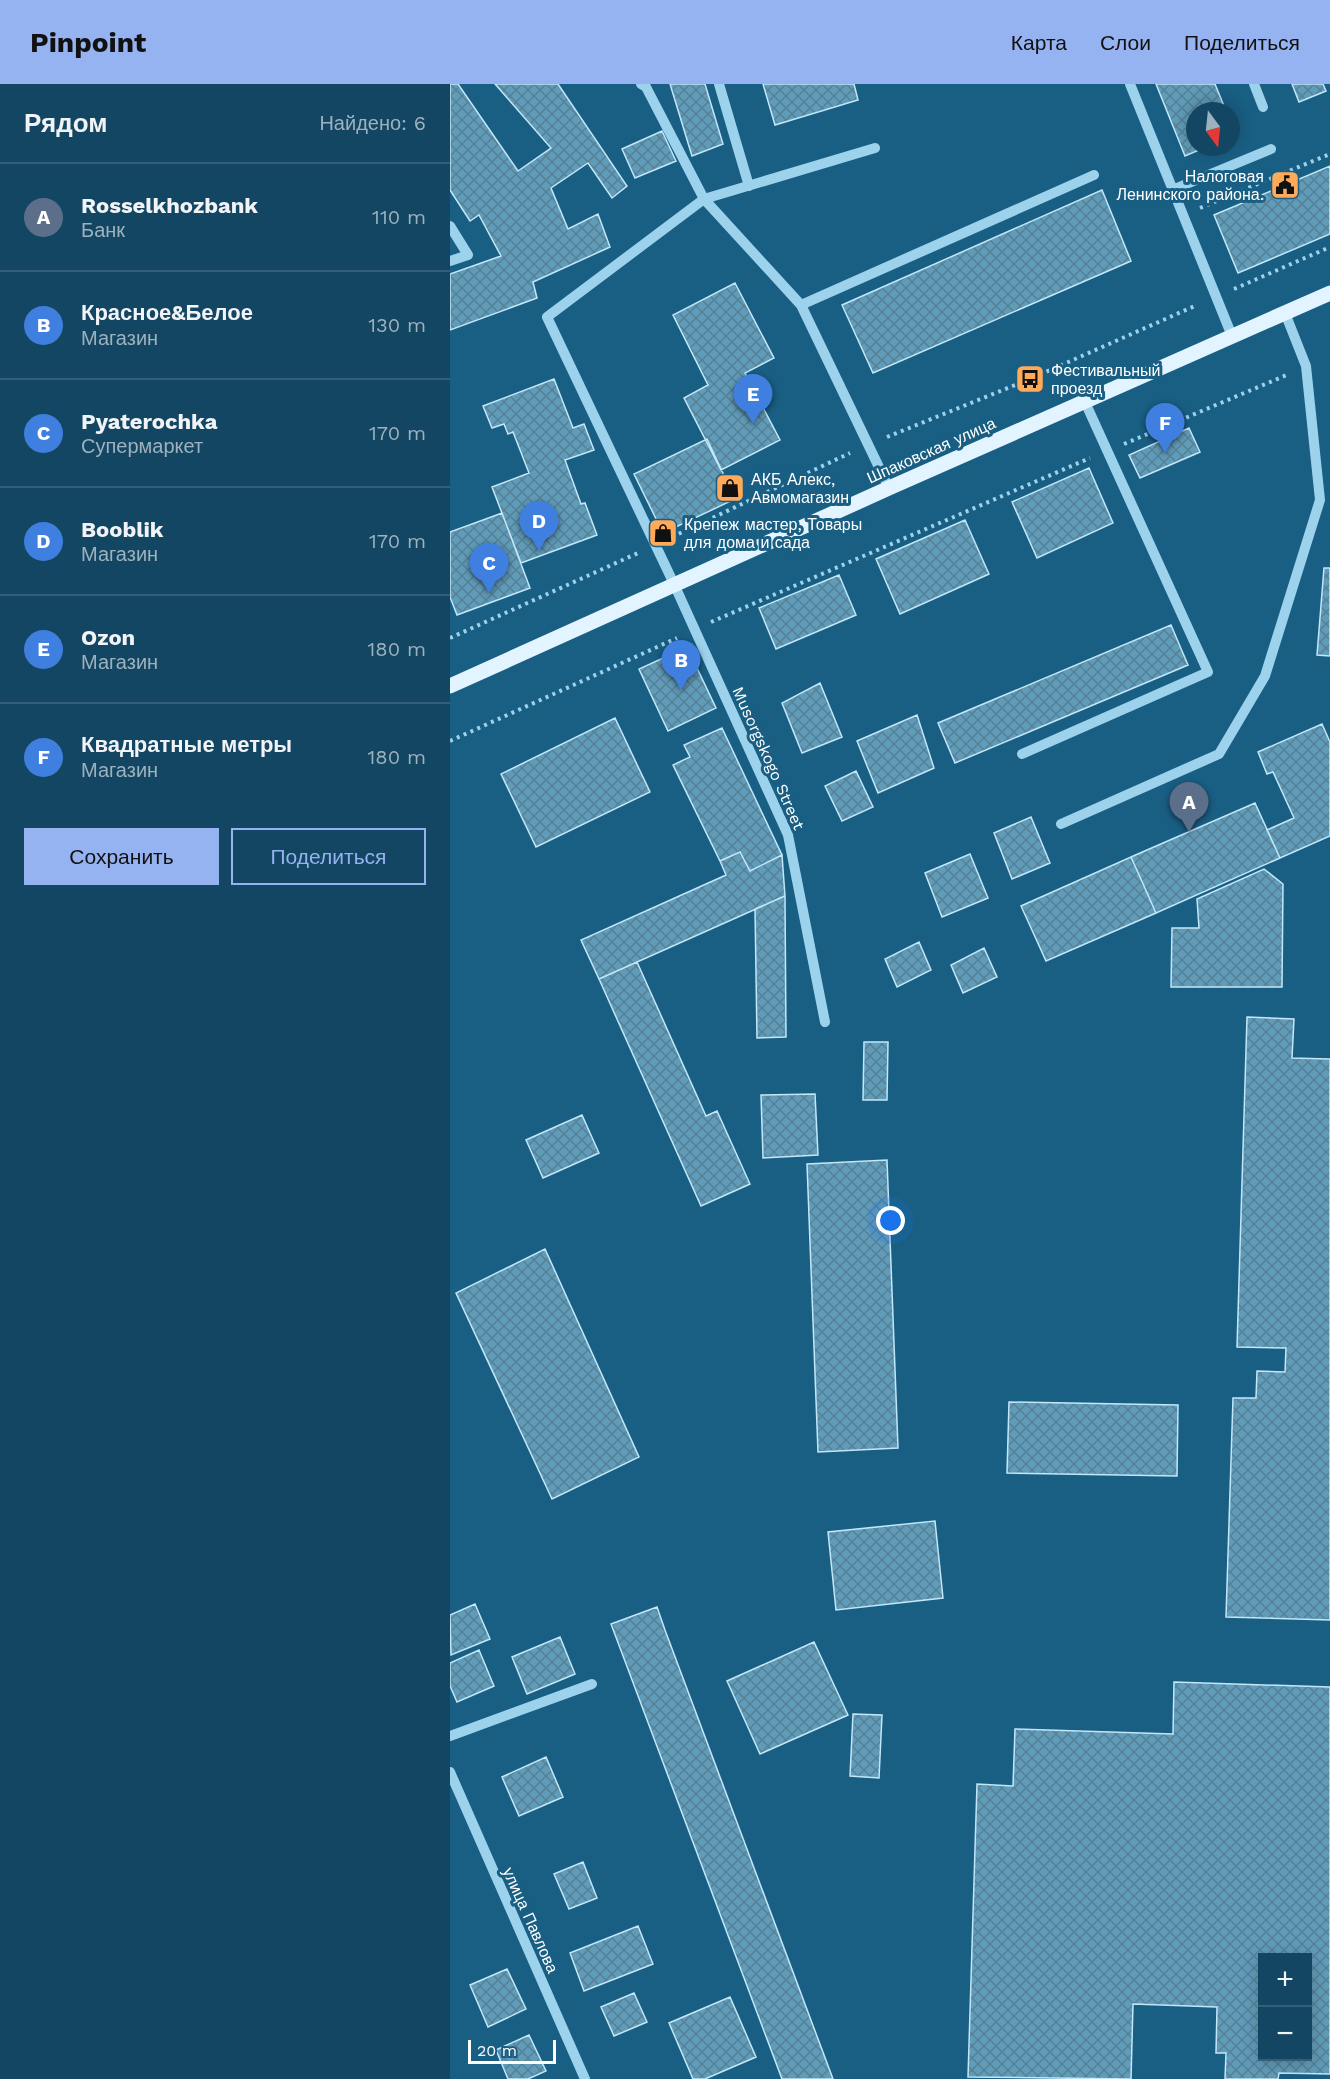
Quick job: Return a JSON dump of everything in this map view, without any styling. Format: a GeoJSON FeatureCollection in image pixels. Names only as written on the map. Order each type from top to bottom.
{"type":"FeatureCollection","features":[{"type":"Feature","properties":{"kind":"main road","name":"Шпаковская улица"},"geometry":{"type":"LineString","coordinates":[[450,686],[1330,293]]}},
{"type":"Feature","properties":{"kind":"street"},"geometry":{"type":"LineString","coordinates":[[641,84],[646,87],[704,199],[801,305],[889,488]]}},
{"type":"Feature","properties":{"kind":"street"},"geometry":{"type":"LineString","coordinates":[[719,84],[749,186]]}},
{"type":"Feature","properties":{"kind":"street"},"geometry":{"type":"LineString","coordinates":[[1130,84],[1232,336]]}},
{"type":"Feature","properties":{"kind":"street"},"geometry":{"type":"LineString","coordinates":[[1254,84],[1263,107]]}},
{"type":"Feature","properties":{"kind":"street"},"geometry":{"type":"LineString","coordinates":[[704,199],[875,148]]}},
{"type":"Feature","properties":{"kind":"street"},"geometry":{"type":"LineString","coordinates":[[1172,190],[1270,149]]}},
{"type":"Feature","properties":{"kind":"street"},"geometry":{"type":"LineString","coordinates":[[801,305],[1094,175]]}},
{"type":"Feature","properties":{"kind":"street","name":"Musorgskogo Street"},"geometry":{"type":"LineString","coordinates":[[704,199],[547,317],[674,584],[788,835],[825,1022]]}},
{"type":"Feature","properties":{"kind":"street"},"geometry":{"type":"LineString","coordinates":[[450,226],[468,255],[450,261]]}},
{"type":"Feature","properties":{"kind":"street"},"geometry":{"type":"LineString","coordinates":[[1061,825],[1219,754],[1265,676],[1320,500],[1306,366],[1285,314]]}},
{"type":"Feature","properties":{"kind":"street"},"geometry":{"type":"LineString","coordinates":[[1022,754],[1208,672],[1085,402]]}},
{"type":"Feature","properties":{"kind":"street"},"geometry":{"type":"LineString","coordinates":[[450,1736],[592,1684]]}},
{"type":"Feature","properties":{"kind":"street","name":"улица Павлова"},"geometry":{"type":"LineString","coordinates":[[450,1772],[585,2079]]}},
{"type":"Feature","properties":{"kind":"path"},"geometry":{"type":"LineString","coordinates":[[1182,215],[1330,154]]}},
{"type":"Feature","properties":{"kind":"path"},"geometry":{"type":"LineString","coordinates":[[868,445],[1030,379],[1330,248]]}},
{"type":"Feature","properties":{"kind":"path"},"geometry":{"type":"LineString","coordinates":[[450,741],[572,687],[694,629],[1306,366]]}},
{"type":"Feature","properties":{"kind":"building"},"geometry":{"type":"Polygon","coordinates":[[[450,84],[458,84],[518,171],[551,148],[495,84],[558,84],[627,186],[612,198],[588,163],[551,188],[568,229],[598,214],[610,247],[533,282],[537,298],[450,330],[450,274],[501,256],[479,215],[470,221],[450,190],[450,84]]]}},
{"type":"Feature","properties":{"kind":"building"},"geometry":{"type":"Polygon","coordinates":[[[670,84],[705,84],[723,144],[692,156],[670,84]]]}},
{"type":"Feature","properties":{"kind":"building"},"geometry":{"type":"Polygon","coordinates":[[[763,84],[854,84],[858,100],[775,125],[763,84]]]}},
{"type":"Feature","properties":{"kind":"building"},"geometry":{"type":"Polygon","coordinates":[[[1156,84],[1215,84],[1222,102],[1186,102],[1185,156],[1156,84]]]}},
{"type":"Feature","properties":{"kind":"building"},"geometry":{"type":"Polygon","coordinates":[[[1292,84],[1323,84],[1326,91],[1299,102],[1292,84]]]}},
{"type":"Feature","properties":{"kind":"building"},"geometry":{"type":"Polygon","coordinates":[[[662,131],[676,161],[635,178],[622,149],[662,131]]]}},
{"type":"Feature","properties":{"kind":"building"},"geometry":{"type":"Polygon","coordinates":[[[1330,166],[1330,234],[1238,273],[1214,215],[1330,166]]]}},
{"type":"Feature","properties":{"kind":"building"},"geometry":{"type":"Polygon","coordinates":[[[1102,190],[1131,261],[873,373],[842,305],[1102,190]]]}},
{"type":"Feature","properties":{"kind":"building"},"geometry":{"type":"Polygon","coordinates":[[[735,283],[774,358],[745,373],[780,440],[721,470],[684,398],[708,385],[673,315],[735,283]]]}},
{"type":"Feature","properties":{"kind":"building"},"geometry":{"type":"Polygon","coordinates":[[[554,379],[573,428],[584,424],[594,450],[565,460],[581,504],[585,503],[597,535],[521,563],[492,487],[529,473],[513,432],[508,434],[504,424],[492,428],[483,406],[554,379]]]}},
{"type":"Feature","properties":{"kind":"building"},"geometry":{"type":"Polygon","coordinates":[[[1189,428],[1200,452],[1140,478],[1129,455],[1189,428]]]}},
{"type":"Feature","properties":{"kind":"building"},"geometry":{"type":"Polygon","coordinates":[[[707,439],[735,499],[663,533],[634,474],[707,439]]]}},
{"type":"Feature","properties":{"kind":"building"},"geometry":{"type":"Polygon","coordinates":[[[1089,468],[1113,523],[1037,558],[1012,502],[1089,468]]]}},
{"type":"Feature","properties":{"kind":"building"},"geometry":{"type":"Polygon","coordinates":[[[502,513],[530,588],[457,615],[450,597],[450,532],[502,513]]]}},
{"type":"Feature","properties":{"kind":"building"},"geometry":{"type":"Polygon","coordinates":[[[965,520],[989,574],[900,614],[876,559],[965,520]]]}},
{"type":"Feature","properties":{"kind":"building"},"geometry":{"type":"Polygon","coordinates":[[[1324,568],[1330,568],[1330,656],[1317,655],[1324,568]]]}},
{"type":"Feature","properties":{"kind":"building"},"geometry":{"type":"Polygon","coordinates":[[[839,575],[856,615],[776,649],[759,608],[839,575]]]}},
{"type":"Feature","properties":{"kind":"building"},"geometry":{"type":"Polygon","coordinates":[[[1171,625],[1188,665],[955,763],[938,723],[1171,625]]]}},
{"type":"Feature","properties":{"kind":"building"},"geometry":{"type":"Polygon","coordinates":[[[687,647],[716,708],[668,731],[639,669],[687,647]]]}},
{"type":"Feature","properties":{"kind":"building"},"geometry":{"type":"Polygon","coordinates":[[[820,683],[842,737],[802,753],[782,703],[820,683]]]}},
{"type":"Feature","properties":{"kind":"building"},"geometry":{"type":"Polygon","coordinates":[[[917,715],[934,768],[878,793],[857,741],[917,715]]]}},
{"type":"Feature","properties":{"kind":"building"},"geometry":{"type":"Polygon","coordinates":[[[615,718],[650,792],[536,847],[501,774],[615,718]]]}},
{"type":"Feature","properties":{"kind":"building"},"geometry":{"type":"Polygon","coordinates":[[[1322,724],[1330,742],[1330,836],[1280,858],[1267,830],[1294,818],[1273,772],[1267,774],[1258,752],[1322,724]]]}},
{"type":"Feature","properties":{"kind":"building"},"geometry":{"type":"Polygon","coordinates":[[[722,728],[782,855],[750,871],[740,852],[720,861],[673,765],[690,757],[684,745],[722,728]]]}},
{"type":"Feature","properties":{"kind":"building"},"geometry":{"type":"Polygon","coordinates":[[[856,771],[873,807],[842,821],[825,786],[856,771]]]}},
{"type":"Feature","properties":{"kind":"building"},"geometry":{"type":"Polygon","coordinates":[[[1255,803],[1280,858],[1156,913],[1131,857],[1255,803]]]}},
{"type":"Feature","properties":{"kind":"building"},"geometry":{"type":"Polygon","coordinates":[[[1031,817],[1050,863],[1012,879],[994,833],[1031,817]]]}},
{"type":"Feature","properties":{"kind":"building"},"geometry":{"type":"Polygon","coordinates":[[[740,852],[750,871],[782,855],[785,896],[599,979],[581,940],[726,875],[720,861],[740,852]]]}},
{"type":"Feature","properties":{"kind":"building"},"geometry":{"type":"Polygon","coordinates":[[[970,854],[988,898],[942,917],[925,873],[970,854]]]}},
{"type":"Feature","properties":{"kind":"building"},"geometry":{"type":"Polygon","coordinates":[[[1131,857],[1156,913],[1046,961],[1021,906],[1131,857]]]}},
{"type":"Feature","properties":{"kind":"building"},"geometry":{"type":"Polygon","coordinates":[[[1264,869],[1283,884],[1282,987],[1171,987],[1172,928],[1199,928],[1197,899],[1264,869]]]}},
{"type":"Feature","properties":{"kind":"building"},"geometry":{"type":"Polygon","coordinates":[[[785,896],[786,1037],[757,1038],[755,909],[785,896]]]}},
{"type":"Feature","properties":{"kind":"building"},"geometry":{"type":"Polygon","coordinates":[[[919,942],[931,970],[897,987],[885,959],[919,942]]]}},
{"type":"Feature","properties":{"kind":"building"},"geometry":{"type":"Polygon","coordinates":[[[984,948],[997,977],[963,993],[951,965],[984,948]]]}},
{"type":"Feature","properties":{"kind":"building"},"geometry":{"type":"Polygon","coordinates":[[[637,962],[706,1116],[717,1111],[750,1184],[701,1206],[599,979],[637,962]]]}},
{"type":"Feature","properties":{"kind":"building"},"geometry":{"type":"Polygon","coordinates":[[[1247,1017],[1294,1019],[1292,1058],[1330,1059],[1330,1620],[1226,1617],[1233,1398],[1256,1398],[1257,1371],[1285,1372],[1286,1348],[1237,1347],[1247,1017]]]}},
{"type":"Feature","properties":{"kind":"building"},"geometry":{"type":"Polygon","coordinates":[[[864,1042],[888,1042],[887,1100],[863,1100],[864,1042]]]}},
{"type":"Feature","properties":{"kind":"building"},"geometry":{"type":"Polygon","coordinates":[[[815,1094],[818,1155],[763,1158],[761,1095],[815,1094]]]}},
{"type":"Feature","properties":{"kind":"building"},"geometry":{"type":"Polygon","coordinates":[[[582,1115],[599,1153],[543,1178],[526,1140],[582,1115]]]}},
{"type":"Feature","properties":{"kind":"building"},"geometry":{"type":"Polygon","coordinates":[[[887,1160],[898,1448],[818,1452],[807,1164],[887,1160]]]}},
{"type":"Feature","properties":{"kind":"building"},"geometry":{"type":"Polygon","coordinates":[[[545,1249],[639,1457],[552,1499],[456,1293],[545,1249]]]}},
{"type":"Feature","properties":{"kind":"building"},"geometry":{"type":"Polygon","coordinates":[[[1009,1402],[1178,1405],[1177,1476],[1007,1473],[1009,1402]]]}},
{"type":"Feature","properties":{"kind":"building"},"geometry":{"type":"Polygon","coordinates":[[[935,1521],[943,1598],[836,1610],[828,1532],[935,1521]]]}},
{"type":"Feature","properties":{"kind":"building"},"geometry":{"type":"Polygon","coordinates":[[[475,1604],[490,1639],[451,1655],[450,1615],[475,1604]]]}},
{"type":"Feature","properties":{"kind":"building"},"geometry":{"type":"Polygon","coordinates":[[[657,1607],[833,2079],[782,2079],[611,1624],[657,1607]]]}},
{"type":"Feature","properties":{"kind":"building"},"geometry":{"type":"Polygon","coordinates":[[[560,1637],[575,1674],[527,1694],[512,1657],[560,1637]]]}},
{"type":"Feature","properties":{"kind":"building"},"geometry":{"type":"Polygon","coordinates":[[[814,1642],[848,1715],[760,1754],[727,1681],[814,1642]]]}},
{"type":"Feature","properties":{"kind":"building"},"geometry":{"type":"Polygon","coordinates":[[[479,1650],[494,1686],[457,1702],[450,1686],[450,1663],[479,1650]]]}},
{"type":"Feature","properties":{"kind":"building"},"geometry":{"type":"Polygon","coordinates":[[[1174,1682],[1330,1687],[1330,2074],[1279,2073],[1278,2079],[1225,2079],[1226,2053],[1216,2053],[1217,2007],[1133,2004],[1131,2079],[968,2077],[977,1784],[1013,1786],[1015,1729],[1173,1734],[1174,1682]]]}},
{"type":"Feature","properties":{"kind":"building"},"geometry":{"type":"Polygon","coordinates":[[[853,1714],[882,1715],[879,1778],[850,1776],[853,1714]]]}},
{"type":"Feature","properties":{"kind":"building"},"geometry":{"type":"Polygon","coordinates":[[[546,1757],[563,1797],[519,1816],[502,1777],[546,1757]]]}},
{"type":"Feature","properties":{"kind":"building"},"geometry":{"type":"Polygon","coordinates":[[[583,1862],[597,1898],[569,1909],[554,1874],[583,1862]]]}},
{"type":"Feature","properties":{"kind":"building"},"geometry":{"type":"Polygon","coordinates":[[[638,1926],[653,1964],[584,1991],[570,1953],[638,1926]]]}},
{"type":"Feature","properties":{"kind":"building"},"geometry":{"type":"Polygon","coordinates":[[[507,1969],[526,2009],[488,2027],[470,1985],[507,1969]]]}},
{"type":"Feature","properties":{"kind":"building"},"geometry":{"type":"Polygon","coordinates":[[[634,1993],[647,2022],[614,2036],[601,2007],[634,1993]]]}},
{"type":"Feature","properties":{"kind":"building"},"geometry":{"type":"Polygon","coordinates":[[[730,1997],[756,2057],[705,2079],[693,2079],[669,2023],[730,1997]]]}},
{"type":"Feature","properties":{"kind":"building"},"geometry":{"type":"Polygon","coordinates":[[[529,2035],[546,2071],[528,2079],[508,2079],[496,2050],[529,2035]]]}},
{"type":"Feature","properties":{"kind":"place","name":"Налоговая Ленинского района."},"geometry":{"type":"Point","coordinates":[1285,185]}},
{"type":"Feature","properties":{"kind":"place","name":"Фестивальный проезд"},"geometry":{"type":"Point","coordinates":[1030,379]}},
{"type":"Feature","properties":{"kind":"place","name":"Ozon"},"geometry":{"type":"Point","coordinates":[753,424]}},
{"type":"Feature","properties":{"kind":"place","name":"Квадратные метры"},"geometry":{"type":"Point","coordinates":[1165,453]}},
{"type":"Feature","properties":{"kind":"place","name":"АКБ Алекс, Авмомагазин"},"geometry":{"type":"Point","coordinates":[730,488]}},
{"type":"Feature","properties":{"kind":"place","name":"Крепеж мастер, Товары для дома и сада"},"geometry":{"type":"Point","coordinates":[663,533]}},
{"type":"Feature","properties":{"kind":"place","name":"Booblik"},"geometry":{"type":"Point","coordinates":[539,551]}},
{"type":"Feature","properties":{"kind":"place","name":"Pyaterochka"},"geometry":{"type":"Point","coordinates":[489,593]}},
{"type":"Feature","properties":{"kind":"place","name":"Красное&Белое"},"geometry":{"type":"Point","coordinates":[681,690]}},
{"type":"Feature","properties":{"kind":"place","name":"Rosselkhozbank"},"geometry":{"type":"Point","coordinates":[1189,832]}}]}
